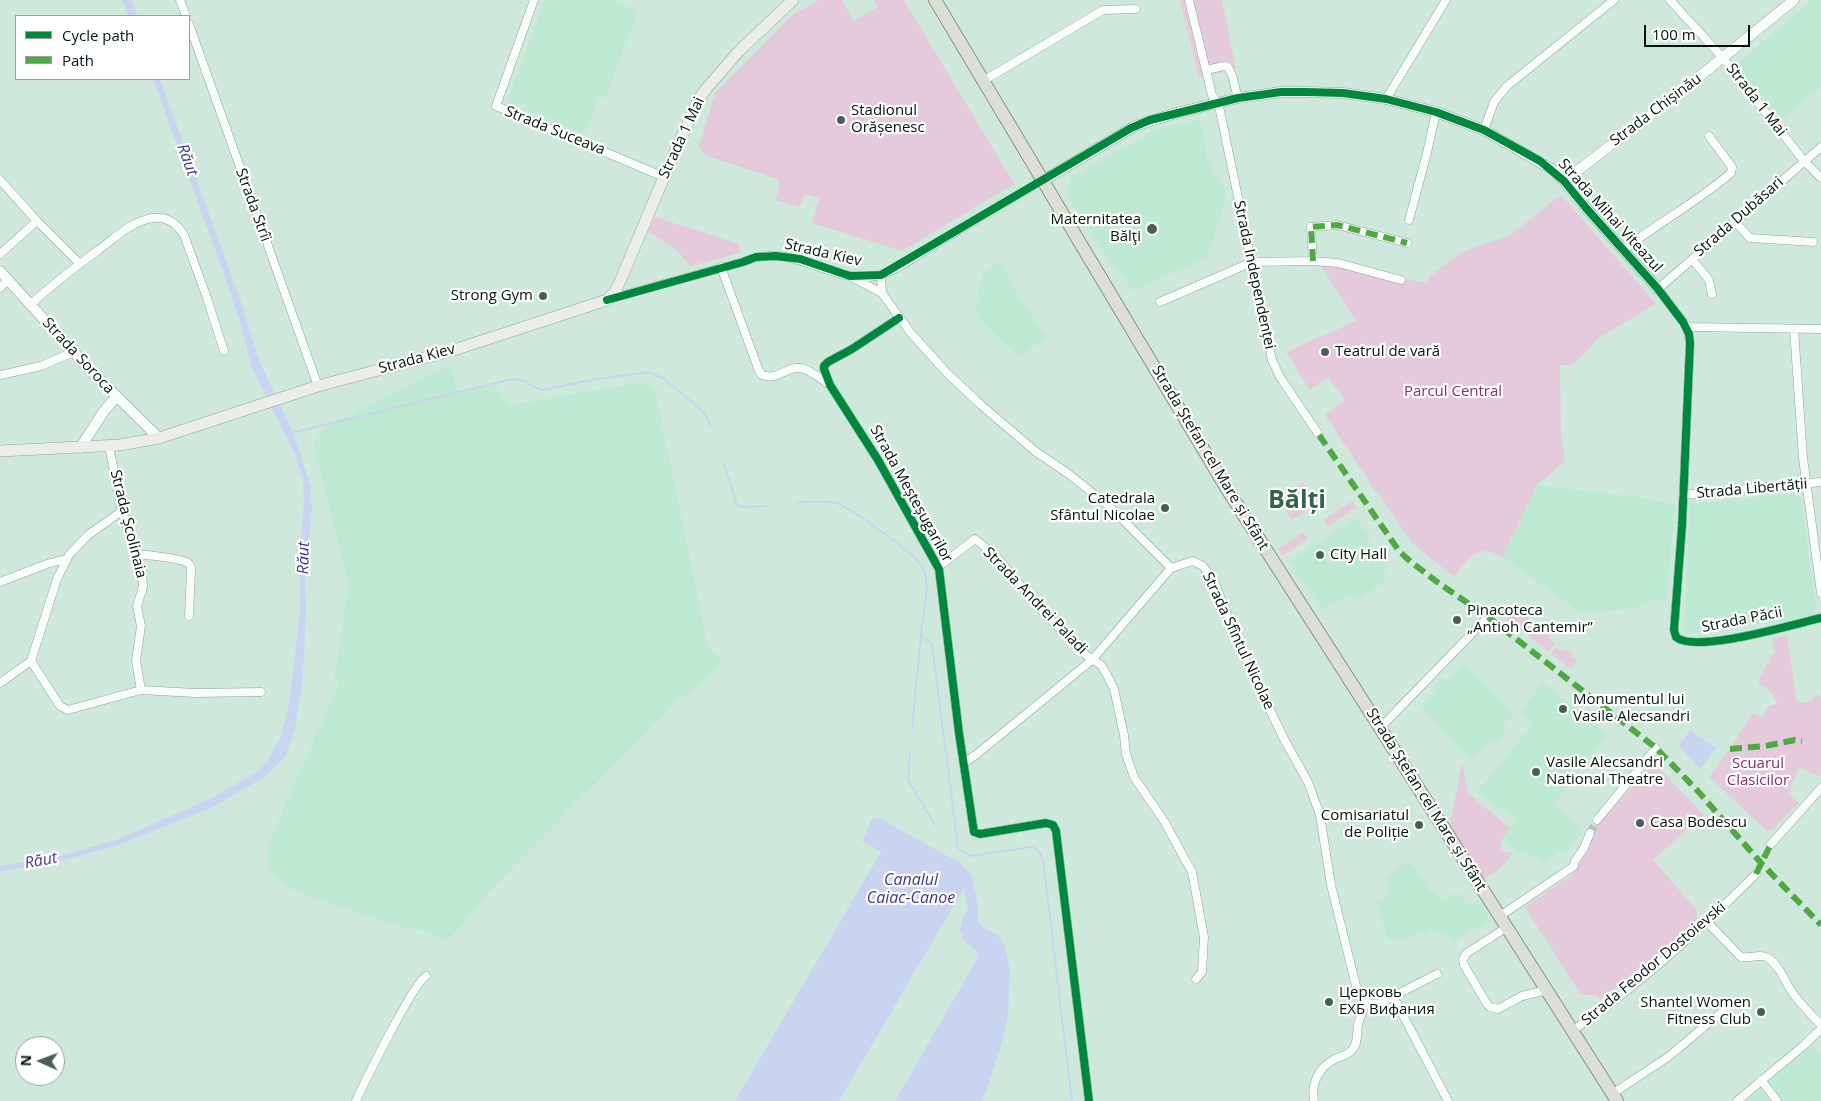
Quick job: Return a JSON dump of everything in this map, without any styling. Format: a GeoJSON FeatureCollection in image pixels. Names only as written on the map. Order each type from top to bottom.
{"type":"FeatureCollection","features":[{"type":"Feature","properties":{"kind":"main road","name":"Strada 1 Mai"},"geometry":{"type":"LineString","coordinates":[[607,300],[615,292],[692,113],[706,89],[755,35],[793,0]]}},
{"type":"Feature","properties":{"kind":"main road","name":"Strada Ștefan cel Mare și Sfânt"},"geometry":{"type":"LineString","coordinates":[[936,0],[1227,489],[1614,1098]]}},
{"type":"Feature","properties":{"kind":"main road","name":"Strada Kiev"},"geometry":{"type":"LineString","coordinates":[[0,450],[80,448],[135,444],[159,438],[318,386],[457,348],[607,300]]}},
{"type":"Feature","properties":{"kind":"street"},"geometry":{"type":"LineString","coordinates":[[180,0],[186,15]]}},
{"type":"Feature","properties":{"kind":"street","name":"Strada Suceava"},"geometry":{"type":"LineString","coordinates":[[534,0],[496,106],[664,177]]}},
{"type":"Feature","properties":{"kind":"street","name":"Strada Independenței"},"geometry":{"type":"LineString","coordinates":[[1189,0],[1212,95],[1218,103],[1274,367],[1319,435]]}},
{"type":"Feature","properties":{"kind":"street"},"geometry":{"type":"LineString","coordinates":[[1386,99],[1446,0]]}},
{"type":"Feature","properties":{"kind":"street"},"geometry":{"type":"LineString","coordinates":[[1484,130],[1494,102],[1506,86],[1614,0]]}},
{"type":"Feature","properties":{"kind":"street","name":"Strada 1 Mai"},"geometry":{"type":"LineString","coordinates":[[1670,0],[1723,58],[1804,161],[1821,178]]}},
{"type":"Feature","properties":{"kind":"street","name":"Strada Chișinău"},"geometry":{"type":"LineString","coordinates":[[1564,181],[1723,58],[1794,0]]}},
{"type":"Feature","properties":{"kind":"street"},"geometry":{"type":"LineString","coordinates":[[983,81],[1103,10],[1136,8]]}},
{"type":"Feature","properties":{"kind":"street","name":"Strada Strîi"},"geometry":{"type":"LineString","coordinates":[[190,27],[318,386]]}},
{"type":"Feature","properties":{"kind":"street"},"geometry":{"type":"LineString","coordinates":[[1206,70],[1224,66],[1228,67],[1238,98]]}},
{"type":"Feature","properties":{"kind":"street","name":"Strada Mihai Viteazul"},"geometry":{"type":"LineString","coordinates":[[1042,180],[1135,126],[1238,98],[1274,93],[1306,92],[1343,93],[1386,99],[1436,112],[1484,130],[1540,161],[1564,181],[1658,289],[1687,327]]}},
{"type":"Feature","properties":{"kind":"street"},"geometry":{"type":"LineString","coordinates":[[1408,220],[1427,153],[1436,112]]}},
{"type":"Feature","properties":{"kind":"street"},"geometry":{"type":"LineString","coordinates":[[1623,250],[1731,173],[1732,167],[1710,136]]}},
{"type":"Feature","properties":{"kind":"street","name":"Strada Dubăsari"},"geometry":{"type":"LineString","coordinates":[[1658,289],[1821,147]]}},
{"type":"Feature","properties":{"kind":"street"},"geometry":{"type":"LineString","coordinates":[[0,180],[79,263]]}},
{"type":"Feature","properties":{"kind":"street","name":"Strada Kiev"},"geometry":{"type":"LineString","coordinates":[[607,300],[756,257],[776,256],[800,259],[850,276],[882,275],[1042,180]]}},
{"type":"Feature","properties":{"kind":"street"},"geometry":{"type":"LineString","coordinates":[[31,304],[79,263],[126,229],[146,220],[157,218],[174,223],[184,235],[224,351]]}},
{"type":"Feature","properties":{"kind":"street"},"geometry":{"type":"LineString","coordinates":[[0,254],[37,221]]}},
{"type":"Feature","properties":{"kind":"street"},"geometry":{"type":"LineString","coordinates":[[1734,221],[1750,238],[1814,242]]}},
{"type":"Feature","properties":{"kind":"street"},"geometry":{"type":"LineString","coordinates":[[1313,260],[1311,227],[1337,225],[1406,243]]}},
{"type":"Feature","properties":{"kind":"street"},"geometry":{"type":"LineString","coordinates":[[1692,259],[1710,280],[1712,294]]}},
{"type":"Feature","properties":{"kind":"street"},"geometry":{"type":"LineString","coordinates":[[1160,302],[1252,262],[1313,260],[1338,264],[1401,280]]}},
{"type":"Feature","properties":{"kind":"street"},"geometry":{"type":"LineString","coordinates":[[721,267],[759,371],[762,374],[773,376],[792,369],[801,368],[830,385]]}},
{"type":"Feature","properties":{"kind":"street","name":"Strada Soroca"},"geometry":{"type":"LineString","coordinates":[[0,270],[73,352],[159,438]]}},
{"type":"Feature","properties":{"kind":"street"},"geometry":{"type":"LineString","coordinates":[[882,275],[882,293]]}},
{"type":"Feature","properties":{"kind":"street"},"geometry":{"type":"LineString","coordinates":[[850,276],[882,293],[899,318],[947,373],[1035,451],[1070,475],[1110,507],[1171,568],[1092,660],[964,763]]}},
{"type":"Feature","properties":{"kind":"street"},"geometry":{"type":"LineString","coordinates":[[0,288],[8,280]]}},
{"type":"Feature","properties":{"kind":"street","name":"Strada Meșteșugarilor"},"geometry":{"type":"LineString","coordinates":[[899,318],[826,364],[824,369],[830,385],[878,460],[938,567],[974,832],[977,834],[1046,823],[1055,827],[1089,1101]]}},
{"type":"Feature","properties":{"kind":"street"},"geometry":{"type":"LineString","coordinates":[[1682,496],[1690,344],[1687,327],[1821,329]]}},
{"type":"Feature","properties":{"kind":"street"},"geometry":{"type":"LineString","coordinates":[[1794,329],[1800,432],[1821,593]]}},
{"type":"Feature","properties":{"kind":"street"},"geometry":{"type":"LineString","coordinates":[[0,374],[41,366],[73,352]]}},
{"type":"Feature","properties":{"kind":"street"},"geometry":{"type":"LineString","coordinates":[[80,448],[104,410],[116,397]]}},
{"type":"Feature","properties":{"kind":"street","name":"Strada Școlinaia"},"geometry":{"type":"LineString","coordinates":[[109,446],[122,511],[142,573],[143,582],[137,606],[141,626],[136,661],[141,690]]}},
{"type":"Feature","properties":{"kind":"street","name":"Strada Libertății"},"geometry":{"type":"LineString","coordinates":[[1682,496],[1821,482]]}},
{"type":"Feature","properties":{"kind":"street","name":"Strada Păcii"},"geometry":{"type":"LineString","coordinates":[[1682,496],[1680,562],[1674,630],[1676,637],[1681,641],[1706,643],[1821,618]]}},
{"type":"Feature","properties":{"kind":"street"},"geometry":{"type":"LineString","coordinates":[[0,682],[31,660],[57,579],[66,560],[88,535],[122,511]]}},
{"type":"Feature","properties":{"kind":"street","name":"Strada Andrei Paladi"},"geometry":{"type":"LineString","coordinates":[[938,567],[975,539],[994,555],[1043,612],[1092,660],[1101,665],[1114,689],[1126,754],[1134,777],[1164,821],[1192,872],[1204,937],[1202,972],[1196,979]]}},
{"type":"Feature","properties":{"kind":"street"},"geometry":{"type":"LineString","coordinates":[[136,554],[178,560],[189,564],[191,570],[189,616]]}},
{"type":"Feature","properties":{"kind":"street"},"geometry":{"type":"LineString","coordinates":[[0,582],[48,564],[66,560]]}},
{"type":"Feature","properties":{"kind":"street","name":"Strada Sfîntul Nicolae"},"geometry":{"type":"LineString","coordinates":[[1171,568],[1192,561],[1204,566],[1210,574],[1221,596],[1242,652],[1284,739],[1308,782],[1320,815],[1331,885],[1359,996],[1365,1002]]}},
{"type":"Feature","properties":{"kind":"street"},"geometry":{"type":"LineString","coordinates":[[1380,728],[1484,621]]}},
{"type":"Feature","properties":{"kind":"street"},"geometry":{"type":"LineString","coordinates":[[31,660],[60,706],[64,709],[74,709],[141,690],[178,693],[261,692]]}},
{"type":"Feature","properties":{"kind":"street"},"geometry":{"type":"LineString","coordinates":[[1597,820],[1656,748]]}},
{"type":"Feature","properties":{"kind":"street"},"geometry":{"type":"LineString","coordinates":[[1771,844],[1821,788]]}},
{"type":"Feature","properties":{"kind":"street"},"geometry":{"type":"LineString","coordinates":[[1547,990],[1522,996],[1498,1009],[1490,1007],[1464,965],[1463,958],[1501,918],[1574,866],[1590,833]]}},
{"type":"Feature","properties":{"kind":"street","name":"Strada Fеodor Dostoievski"},"geometry":{"type":"LineString","coordinates":[[1572,1031],[1627,990],[1707,922],[1756,874]]}},
{"type":"Feature","properties":{"kind":"street"},"geometry":{"type":"LineString","coordinates":[[1707,922],[1741,957],[1759,956],[1768,958],[1785,978],[1791,990],[1821,1025]]}},
{"type":"Feature","properties":{"kind":"street"},"geometry":{"type":"LineString","coordinates":[[1314,1101],[1314,1088],[1319,1072],[1329,1062],[1355,1047],[1358,1026],[1364,1012],[1365,1002],[1372,1004],[1380,1003],[1394,998],[1437,974]]}},
{"type":"Feature","properties":{"kind":"street"},"geometry":{"type":"LineString","coordinates":[[356,1101],[419,982],[426,976]]}},
{"type":"Feature","properties":{"kind":"street"},"geometry":{"type":"LineString","coordinates":[[1394,998],[1448,1101]]}},
{"type":"Feature","properties":{"kind":"street"},"geometry":{"type":"LineString","coordinates":[[1614,1098],[1668,1057],[1728,1007]]}},
{"type":"Feature","properties":{"kind":"street"},"geometry":{"type":"LineString","coordinates":[[1738,1101],[1821,1029]]}},
{"type":"Feature","properties":{"kind":"street"},"geometry":{"type":"LineString","coordinates":[[1761,1080],[1777,1101]]}},
{"type":"Feature","properties":{"kind":"shaded area"},"geometry":{"type":"Polygon","coordinates":[[[545,0],[614,0],[638,10],[605,99],[598,98],[585,134],[507,102],[545,0]]]}},
{"type":"Feature","properties":{"kind":"shaded area"},"geometry":{"type":"Polygon","coordinates":[[[1812,0],[1821,0],[1821,88],[1781,120],[1735,65],[1812,0]]]}},
{"type":"Feature","properties":{"kind":"shaded area","name":"Maternitatea Bălţi"},"geometry":{"type":"Polygon","coordinates":[[[1200,120],[1207,154],[1205,155],[1224,187],[1226,199],[1207,258],[1133,291],[1115,264],[1111,267],[1067,195],[1070,178],[1156,129],[1200,120]]]}},
{"type":"Feature","properties":{"kind":"shaded area"},"geometry":{"type":"Polygon","coordinates":[[[1002,263],[1011,282],[1014,281],[1016,283],[1011,286],[1047,339],[1018,356],[974,314],[982,276],[997,264],[1002,263]]]}},
{"type":"Feature","properties":{"kind":"shaded area"},"geometry":{"type":"Polygon","coordinates":[[[451,365],[458,394],[494,383],[509,405],[632,384],[648,384],[655,389],[708,648],[721,658],[718,667],[687,695],[684,694],[488,893],[446,942],[424,931],[406,927],[402,928],[306,895],[287,887],[267,869],[268,844],[340,681],[334,679],[349,585],[313,444],[327,426],[451,365]]]}},
{"type":"Feature","properties":{"kind":"shaded area"},"geometry":{"type":"Polygon","coordinates":[[[1537,485],[1639,497],[1675,505],[1666,601],[1652,600],[1637,608],[1581,613],[1503,557],[1537,485]]]}},
{"type":"Feature","properties":{"kind":"shaded area"},"geometry":{"type":"Polygon","coordinates":[[[1800,493],[1817,617],[1684,634],[1690,504],[1800,493]]]}},
{"type":"Feature","properties":{"kind":"shaded area"},"geometry":{"type":"Polygon","coordinates":[[[1356,518],[1369,536],[1367,537],[1383,562],[1389,567],[1382,575],[1386,579],[1384,583],[1358,599],[1354,600],[1351,595],[1323,610],[1288,561],[1356,518]]]}},
{"type":"Feature","properties":{"kind":"shaded area"},"geometry":{"type":"Polygon","coordinates":[[[1464,663],[1515,713],[1501,728],[1505,733],[1494,744],[1490,740],[1470,760],[1420,706],[1435,691],[1432,688],[1442,677],[1446,680],[1464,663]]]}},
{"type":"Feature","properties":{"kind":"shaded area"},"geometry":{"type":"Polygon","coordinates":[[[1543,682],[1608,734],[1554,804],[1581,828],[1581,834],[1564,856],[1558,851],[1544,865],[1530,854],[1519,853],[1503,838],[1518,819],[1503,808],[1501,810],[1477,792],[1532,725],[1519,714],[1543,682]]]}},
{"type":"Feature","properties":{"kind":"shaded area"},"geometry":{"type":"Polygon","coordinates":[[[1409,861],[1425,880],[1430,892],[1434,891],[1441,901],[1454,893],[1460,894],[1468,905],[1478,900],[1490,920],[1453,942],[1450,936],[1431,930],[1423,935],[1418,933],[1409,938],[1400,940],[1399,937],[1389,941],[1375,902],[1383,900],[1386,895],[1392,893],[1385,876],[1391,875],[1391,872],[1409,861]]]}},
{"type":"Feature","properties":{"kind":"shaded area"},"geometry":{"type":"Polygon","coordinates":[[[1811,1046],[1821,1056],[1821,1101],[1780,1101],[1766,1083],[1811,1046]]]}},
{"type":"Feature","properties":{"kind":"shaded area"},"geometry":{"type":"Polygon","coordinates":[[[1764,1087],[1774,1101],[1748,1101],[1764,1087]]]}},
{"type":"Feature","properties":{"kind":"green space","name":"Stadionul Orășenesc"},"geometry":{"type":"Polygon","coordinates":[[[819,0],[842,0],[854,21],[878,7],[874,0],[904,0],[1014,184],[902,251],[812,223],[818,198],[804,194],[800,207],[776,200],[780,185],[778,179],[707,156],[699,147],[715,93],[791,16],[819,0]]]}},
{"type":"Feature","properties":{"kind":"green space"},"geometry":{"type":"Polygon","coordinates":[[[1180,0],[1222,0],[1236,68],[1199,78],[1180,0]]]}},
{"type":"Feature","properties":{"kind":"green space","name":"Parcul Central"},"geometry":{"type":"Polygon","coordinates":[[[1561,195],[1656,304],[1600,337],[1573,365],[1560,365],[1561,434],[1565,461],[1537,485],[1503,557],[1486,551],[1474,554],[1454,577],[1412,543],[1325,415],[1345,400],[1328,377],[1310,390],[1286,352],[1356,321],[1321,266],[1332,264],[1426,283],[1430,276],[1462,252],[1510,235],[1561,195]]]}},
{"type":"Feature","properties":{"kind":"green space"},"geometry":{"type":"Polygon","coordinates":[[[655,217],[739,244],[740,253],[691,266],[676,250],[648,231],[655,217]]]}},
{"type":"Feature","properties":{"kind":"green space"},"geometry":{"type":"Polygon","coordinates":[[[1303,482],[1317,504],[1292,520],[1278,498],[1303,482]]]}},
{"type":"Feature","properties":{"kind":"green space"},"geometry":{"type":"Polygon","coordinates":[[[1353,501],[1357,507],[1327,527],[1323,520],[1353,501]]]}},
{"type":"Feature","properties":{"kind":"green space"},"geometry":{"type":"Polygon","coordinates":[[[1303,532],[1308,539],[1282,556],[1278,549],[1303,532]]]}},
{"type":"Feature","properties":{"kind":"green space"},"geometry":{"type":"Polygon","coordinates":[[[1511,612],[1518,616],[1521,613],[1529,619],[1527,622],[1532,626],[1526,634],[1506,619],[1511,612]]]}},
{"type":"Feature","properties":{"kind":"green space"},"geometry":{"type":"Polygon","coordinates":[[[1534,629],[1540,634],[1543,630],[1551,636],[1549,639],[1555,644],[1549,651],[1528,636],[1534,629]]]}},
{"type":"Feature","properties":{"kind":"green space","name":"Scuarul Clasicilor"},"geometry":{"type":"Polygon","coordinates":[[[1787,635],[1797,703],[1813,701],[1813,697],[1821,695],[1821,777],[1799,767],[1789,795],[1799,803],[1772,830],[1767,831],[1709,777],[1753,713],[1761,718],[1769,706],[1777,704],[1770,692],[1758,683],[1769,660],[1769,656],[1775,654],[1772,638],[1787,635]]]}},
{"type":"Feature","properties":{"kind":"green space"},"geometry":{"type":"Polygon","coordinates":[[[1556,647],[1562,651],[1565,648],[1573,654],[1571,657],[1577,661],[1571,669],[1551,654],[1556,647]]]}},
{"type":"Feature","properties":{"kind":"green space"},"geometry":{"type":"Polygon","coordinates":[[[1462,762],[1468,793],[1510,828],[1502,840],[1500,848],[1506,853],[1513,852],[1501,868],[1482,880],[1450,825],[1462,762]]]}},
{"type":"Feature","properties":{"kind":"green space"},"geometry":{"type":"Polygon","coordinates":[[[1656,765],[1704,815],[1653,860],[1696,909],[1697,923],[1600,999],[1597,995],[1581,995],[1525,907],[1572,875],[1590,847],[1595,827],[1650,768],[1656,765]]]}},
{"type":"Feature","properties":{"kind":"water"},"geometry":{"type":"Polygon","coordinates":[[[122,0],[132,0],[137,15],[128,15],[122,0]]]}},
{"type":"Feature","properties":{"kind":"water","name":"Răut"},"geometry":{"type":"Polygon","coordinates":[[[153,80],[160,80],[239,296],[259,360],[295,437],[311,487],[312,511],[305,578],[306,609],[303,677],[295,728],[286,756],[266,776],[211,808],[116,846],[45,865],[0,871],[0,866],[60,856],[116,840],[214,797],[253,774],[266,761],[280,740],[289,705],[300,614],[303,481],[296,457],[252,368],[239,319],[153,80]]]}},
{"type":"Feature","properties":{"kind":"water"},"geometry":{"type":"Polygon","coordinates":[[[1690,730],[1716,748],[1700,769],[1679,746],[1690,730]]]}},
{"type":"Feature","properties":{"kind":"water","name":"Canalul Caiac-Canoe"},"geometry":{"type":"Polygon","coordinates":[[[879,818],[960,863],[971,874],[978,905],[978,921],[981,926],[999,936],[1004,945],[1010,970],[1008,1015],[1001,1046],[983,1101],[895,1101],[976,961],[977,954],[975,949],[964,941],[960,930],[964,914],[968,912],[964,888],[839,1101],[735,1101],[881,852],[862,841],[872,819],[879,818]]]}},
{"type":"Feature","properties":{"kind":"waterway"},"geometry":{"type":"LineString","coordinates":[[291,433],[513,379],[524,381],[543,390],[591,380],[648,372],[663,378],[704,412],[711,426]]}},
{"type":"Feature","properties":{"kind":"waterway"},"geometry":{"type":"LineString","coordinates":[[724,464],[737,505],[742,507],[769,506]]}},
{"type":"Feature","properties":{"kind":"waterway"},"geometry":{"type":"LineString","coordinates":[[798,502],[827,502],[836,503],[844,507],[898,544],[924,570],[927,585],[921,635],[932,644],[958,847],[961,851],[971,856],[1030,847],[1037,849],[1041,855],[1072,1101]]}},
{"type":"Feature","properties":{"kind":"waterway"},"geometry":{"type":"LineString","coordinates":[[912,730],[921,635]]}},
{"type":"Feature","properties":{"kind":"waterway"},"geometry":{"type":"LineString","coordinates":[[910,751],[908,780],[935,825]]}},
{"type":"Feature","properties":{"kind":"tunnel"},"geometry":{"type":"LineString","coordinates":[[1590,833],[1597,820]]}},
{"type":"Feature","properties":{"kind":"marked path"},"geometry":{"type":"LineString","coordinates":[[1313,261],[1311,227],[1337,225],[1407,243]]}},
{"type":"Feature","properties":{"kind":"marked path"},"geometry":{"type":"LineString","coordinates":[[1319,435],[1399,551],[1440,584],[1488,617],[1656,748],[1696,789],[1762,864],[1821,925]]}},
{"type":"Feature","properties":{"kind":"marked path"},"geometry":{"type":"LineString","coordinates":[[1730,749],[1765,746],[1795,740],[1802,741]]}},
{"type":"Feature","properties":{"kind":"marked path"},"geometry":{"type":"LineString","coordinates":[[1756,874],[1771,844]]}},
{"type":"Feature","properties":{"kind":"cycle path"},"geometry":{"type":"LineString","coordinates":[[607,300],[756,257],[776,256],[800,259],[850,276],[881,275],[1131,128],[1150,120],[1238,98],[1281,92],[1343,93],[1386,99],[1436,112],[1484,130],[1540,161],[1564,181],[1658,289],[1683,322],[1689,334],[1682,526],[1674,630],[1676,637],[1687,641],[1723,640],[1821,618]]}},
{"type":"Feature","properties":{"kind":"cycle path"},"geometry":{"type":"LineString","coordinates":[[899,318],[852,349],[828,362],[824,369],[830,385],[878,460],[939,569],[959,733],[974,832],[980,834],[1046,823],[1053,825],[1056,831],[1089,1101]]}},
{"type":"Feature","properties":{"kind":"place","name":"Stadionul Orășenesc"},"geometry":{"type":"Point","coordinates":[841,120]}},
{"type":"Feature","properties":{"kind":"place","name":"Maternitatea Bălţi"},"geometry":{"type":"Point","coordinates":[1152,229]}},
{"type":"Feature","properties":{"kind":"place","name":"Strong Gym"},"geometry":{"type":"Point","coordinates":[543,296]}},
{"type":"Feature","properties":{"kind":"place","name":"Teatrul de vară"},"geometry":{"type":"Point","coordinates":[1325,352]}},
{"type":"Feature","properties":{"kind":"place","name":"Catedrala Sfântul Nicolae"},"geometry":{"type":"Point","coordinates":[1165,508]}},
{"type":"Feature","properties":{"kind":"place","name":"City Hall"},"geometry":{"type":"Point","coordinates":[1320,555]}},
{"type":"Feature","properties":{"kind":"place","name":"Pinacoteca „Antioh Cantemir”"},"geometry":{"type":"Point","coordinates":[1457,620]}},
{"type":"Feature","properties":{"kind":"place","name":"Monumentul lui Vasile Alecsandri"},"geometry":{"type":"Point","coordinates":[1563,709]}},
{"type":"Feature","properties":{"kind":"place","name":"Vasile Alecsandri National Theatre"},"geometry":{"type":"Point","coordinates":[1536,772]}},
{"type":"Feature","properties":{"kind":"place","name":"Casa Bodescu"},"geometry":{"type":"Point","coordinates":[1640,823]}},
{"type":"Feature","properties":{"kind":"place","name":"Comisariatul de Poliție"},"geometry":{"type":"Point","coordinates":[1419,825]}},
{"type":"Feature","properties":{"kind":"place","name":"Церковь ЕХБ Вифания"},"geometry":{"type":"Point","coordinates":[1329,1002]}},
{"type":"Feature","properties":{"kind":"place","name":"Shantel Women Fitness Club"},"geometry":{"type":"Point","coordinates":[1761,1012]}},
{"type":"Feature","properties":{"kind":"district","name":"Bălți"},"geometry":{"type":"Point","coordinates":[1297,501]}}]}
